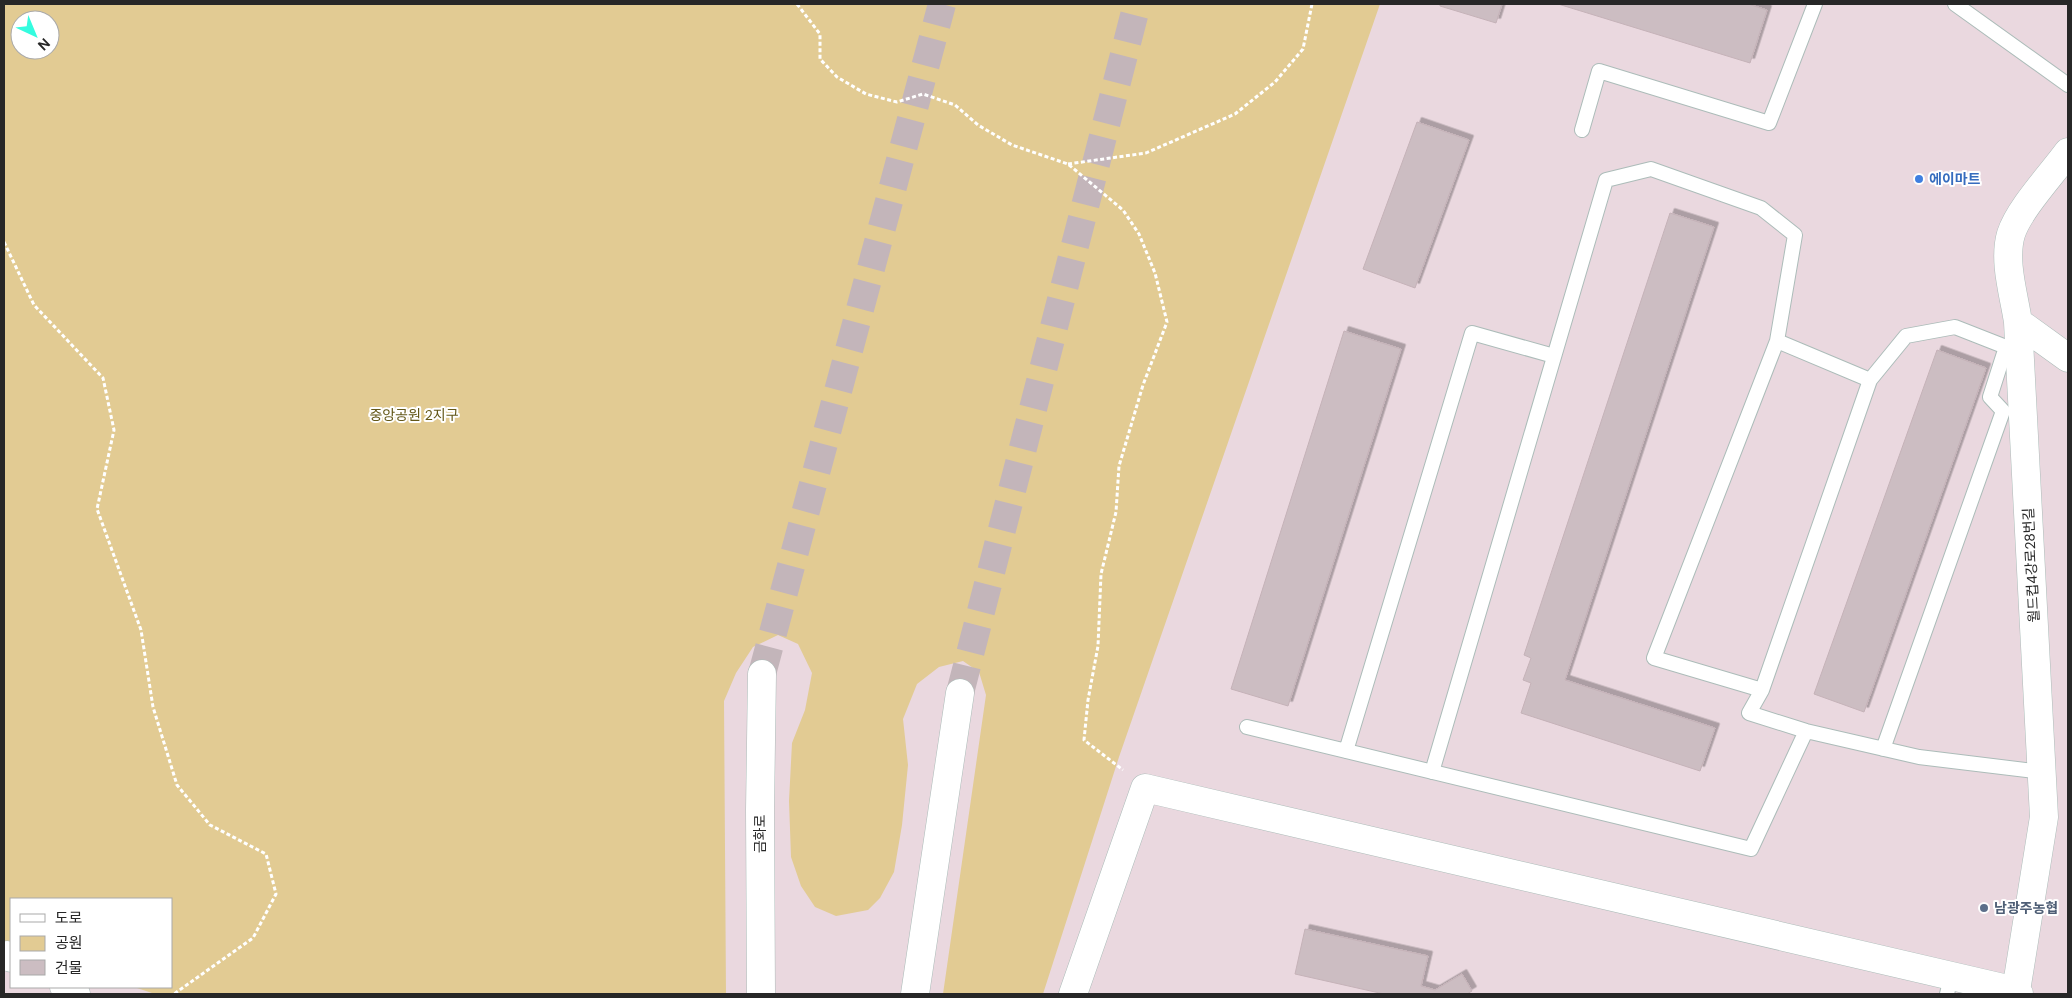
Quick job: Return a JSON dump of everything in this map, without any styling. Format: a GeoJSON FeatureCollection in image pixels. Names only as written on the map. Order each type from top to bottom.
{"type":"FeatureCollection","features":[{"type":"Feature","properties":{"kind":"street","name":"월드컵4강로28번길"},"geometry":{"type":"LineString","coordinates":[[2018,993],[2044,817],[2018,322],[2009,263],[2011,234],[2026,207],[2068,154]]}},
{"type":"Feature","properties":{"kind":"street"},"geometry":{"type":"LineString","coordinates":[[2018,322],[2068,358]]}},
{"type":"Feature","properties":{"kind":"street","name":"금화로"},"geometry":{"type":"LineString","coordinates":[[762,674],[760,810],[762,994]]}},
{"type":"Feature","properties":{"kind":"street"},"geometry":{"type":"LineString","coordinates":[[915,994],[960,693]]}},
{"type":"Feature","properties":{"kind":"street"},"geometry":{"type":"LineString","coordinates":[[1073,994],[1144,788],[1949,986],[2018,993]]}},
{"type":"Feature","properties":{"kind":"lane"},"geometry":{"type":"LineString","coordinates":[[1582,130],[1599,70],[1769,123],[1815,4]]}},
{"type":"Feature","properties":{"kind":"lane"},"geometry":{"type":"LineString","coordinates":[[1955,4],[2068,85]]}},
{"type":"Feature","properties":{"kind":"lane"},"geometry":{"type":"LineString","coordinates":[[1432,772],[1606,180],[1651,169],[1761,208],[1795,235],[1777,341],[1654,658],[1762,690]]}},
{"type":"Feature","properties":{"kind":"lane"},"geometry":{"type":"LineString","coordinates":[[1883,749],[2003,411],[1990,397],[2006,347],[1955,326],[1906,336],[1870,380],[1762,690],[1750,713],[1806,731],[1883,749],[1919,757],[2042,772]]}},
{"type":"Feature","properties":{"kind":"lane"},"geometry":{"type":"LineString","coordinates":[[1346,750],[1472,333],[1554,356]]}},
{"type":"Feature","properties":{"kind":"lane"},"geometry":{"type":"LineString","coordinates":[[1777,341],[1870,380]]}},
{"type":"Feature","properties":{"kind":"lane"},"geometry":{"type":"LineString","coordinates":[[1247,727],[1751,849],[1806,731]]}},
{"type":"Feature","properties":{"kind":"path"},"geometry":{"type":"LineString","coordinates":[[797,4],[820,34],[820,59],[837,77],[866,94],[897,102],[923,94],[955,104],[978,124],[1012,145],[1068,164],[1123,210],[1139,234],[1155,272],[1167,322],[1143,385],[1119,466],[1116,512],[1101,574],[1098,646],[1088,700],[1084,740],[1144,788]]}},
{"type":"Feature","properties":{"kind":"path"},"geometry":{"type":"LineString","coordinates":[[1068,164],[1146,153],[1235,114],[1275,82],[1303,49],[1312,4]]}},
{"type":"Feature","properties":{"kind":"path"},"geometry":{"type":"LineString","coordinates":[[4,242],[34,305],[103,378],[114,430],[97,509],[141,630],[153,707],[177,785],[210,824],[266,854],[276,894],[253,938],[174,994]]}},
{"type":"Feature","properties":{"kind":"green space","name":"중앙공원 2지구"},"geometry":{"type":"Polygon","coordinates":[[[4,4],[1380,4],[1119,757],[1043,994],[943,994],[986,695],[979,672],[963,661],[939,667],[917,684],[903,719],[908,765],[902,825],[894,872],[880,898],[868,910],[836,916],[815,907],[801,886],[791,857],[789,801],[792,743],[805,710],[812,673],[798,644],[778,635],[753,647],[736,673],[724,701],[726,994],[155,994],[137,988],[172,988],[172,898],[10,898],[10,949],[4,946],[4,4]]]}},
{"type":"Feature","properties":{"kind":"building"},"geometry":{"type":"Polygon","coordinates":[[[1440,4],[1502,4],[1496,23],[1440,6],[1440,4]]]}},
{"type":"Feature","properties":{"kind":"building"},"geometry":{"type":"Polygon","coordinates":[[[1558,4],[1748,4],[1767,10],[1750,63],[1558,4]]]}},
{"type":"Feature","properties":{"kind":"building"},"geometry":{"type":"Polygon","coordinates":[[[1417,122],[1469,140],[1415,288],[1363,269],[1417,122]]]}},
{"type":"Feature","properties":{"kind":"building"},"geometry":{"type":"Polygon","coordinates":[[[1670,213],[1714,227],[1565,680],[1715,728],[1700,771],[1521,713],[1531,683],[1523,680],[1531,658],[1524,655],[1670,213]]]}},
{"type":"Feature","properties":{"kind":"building"},"geometry":{"type":"Polygon","coordinates":[[[1344,331],[1401,349],[1288,706],[1231,689],[1344,331]]]}},
{"type":"Feature","properties":{"kind":"building"},"geometry":{"type":"Polygon","coordinates":[[[1937,350],[1986,368],[1864,712],[1814,694],[1937,350]]]}},
{"type":"Feature","properties":{"kind":"building"},"geometry":{"type":"Polygon","coordinates":[[[1305,929],[1428,956],[1421,986],[1435,990],[1462,974],[1472,991],[1467,994],[1384,994],[1295,974],[1305,929]]]}},
{"type":"Feature","properties":{"kind":"tunnel"},"geometry":{"type":"LineString","coordinates":[[762,674],[942,4]]}},
{"type":"Feature","properties":{"kind":"tunnel"},"geometry":{"type":"LineString","coordinates":[[960,693],[1137,4]]}},
{"type":"Feature","properties":{"kind":"place","name":"에이마트"},"geometry":{"type":"Point","coordinates":[1919,179]}},
{"type":"Feature","properties":{"kind":"place","name":"남광주농협"},"geometry":{"type":"Point","coordinates":[1984,908]}}]}
